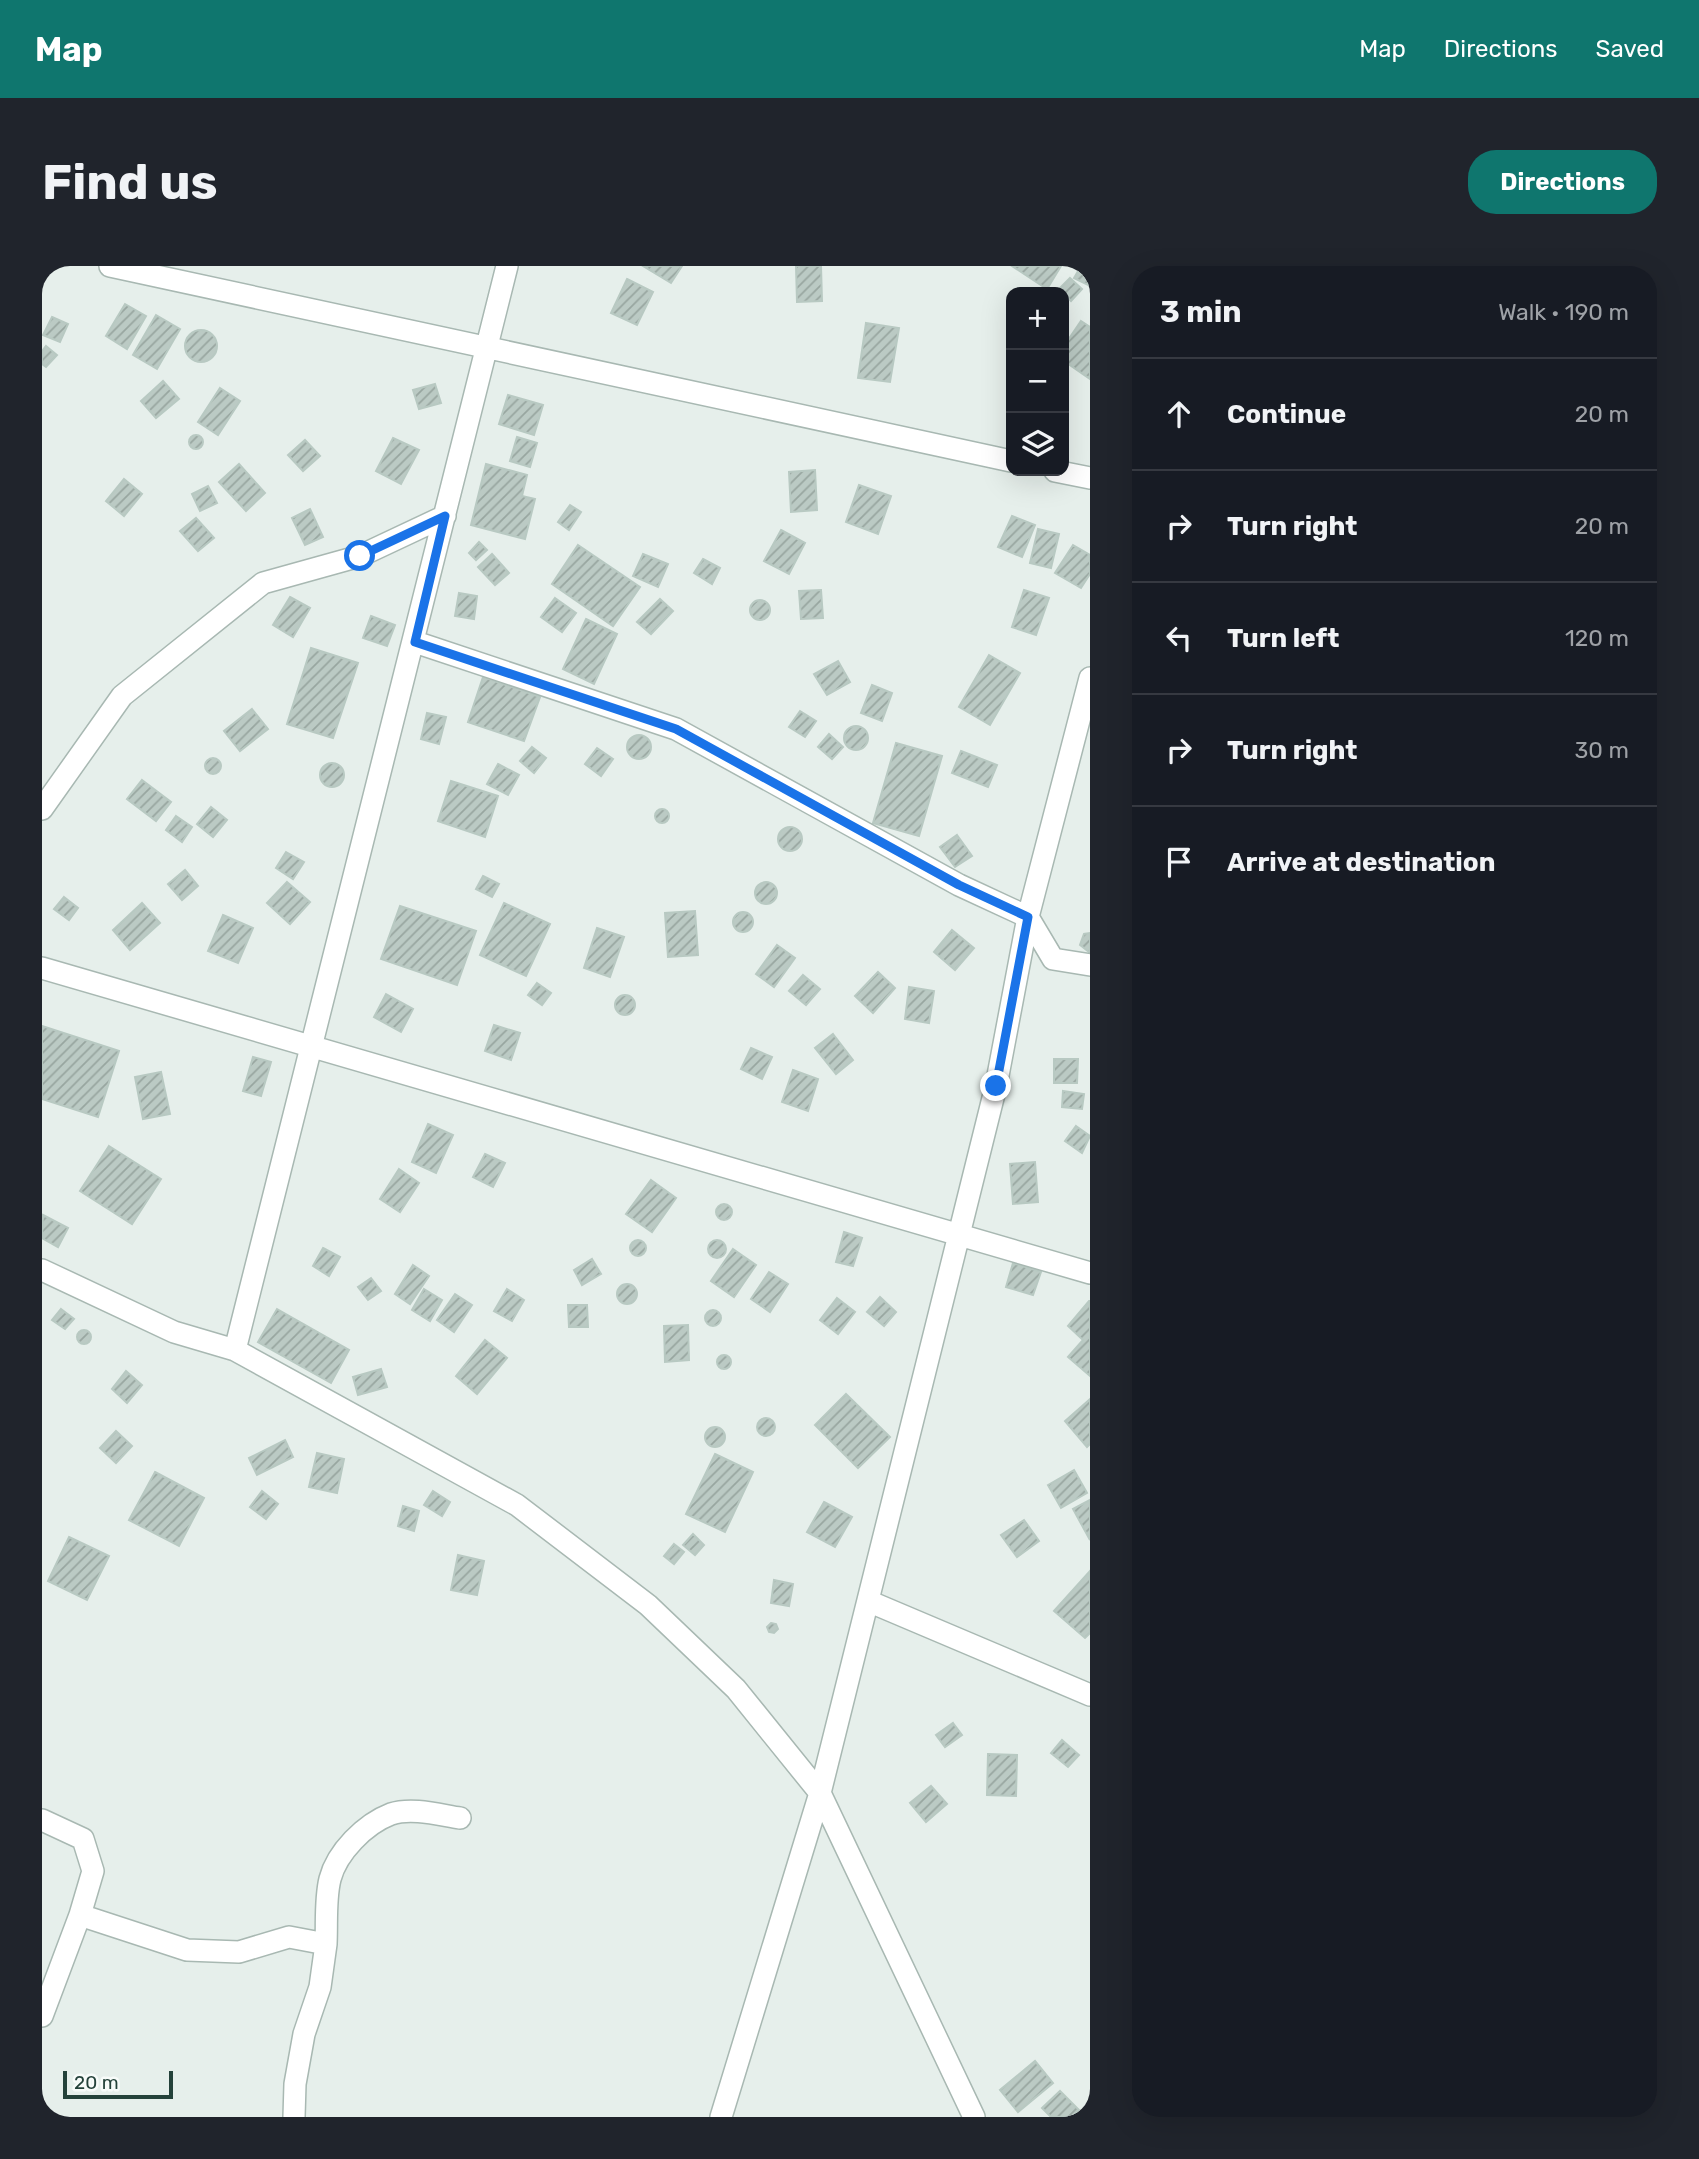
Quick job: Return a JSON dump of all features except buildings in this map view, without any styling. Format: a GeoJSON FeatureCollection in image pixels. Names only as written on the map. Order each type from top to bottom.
{"type":"FeatureCollection","features":[{"type":"Feature","properties":{"kind":"street"},"geometry":{"type":"LineString","coordinates":[[110,266],[1006,460]]}},
{"type":"Feature","properties":{"kind":"street"},"geometry":{"type":"LineString","coordinates":[[235,1350],[415,642],[507,266]]}},
{"type":"Feature","properties":{"kind":"street"},"geometry":{"type":"LineString","coordinates":[[1069,474],[1090,478]]}},
{"type":"Feature","properties":{"kind":"street"},"geometry":{"type":"LineString","coordinates":[[42,809],[122,696],[263,583],[360,556],[445,516]]}},
{"type":"Feature","properties":{"kind":"street"},"geometry":{"type":"LineString","coordinates":[[415,642],[676,729],[959,885],[1028,917],[1053,959],[1090,965]]}},
{"type":"Feature","properties":{"kind":"street"},"geometry":{"type":"LineString","coordinates":[[721,2117],[820,1793],[996,1086],[1028,917],[1090,678]]}},
{"type":"Feature","properties":{"kind":"street"},"geometry":{"type":"LineString","coordinates":[[42,968],[1090,1273]]}},
{"type":"Feature","properties":{"kind":"street"},"geometry":{"type":"LineString","coordinates":[[42,1270],[174,1332],[235,1350],[517,1504],[658,1614],[736,1689],[820,1793],[974,2117]]}},
{"type":"Feature","properties":{"kind":"street"},"geometry":{"type":"LineString","coordinates":[[868,1601],[1090,1695]]}},
{"type":"Feature","properties":{"kind":"street"},"geometry":{"type":"LineString","coordinates":[[294,2117],[295,2084],[303,2034],[320,1987],[330,1878],[348,1846],[392,1814],[419,1812],[460,1818]]}},
{"type":"Feature","properties":{"kind":"street"},"geometry":{"type":"LineString","coordinates":[[42,1820],[83,1839],[93,1871],[80,1915],[42,2016]]}},
{"type":"Feature","properties":{"kind":"street"},"geometry":{"type":"LineString","coordinates":[[80,1915],[187,1950],[239,1952],[289,1937],[326,1944]]}},
{"type":"Feature","properties":{"kind":"route"},"geometry":{"type":"LineString","coordinates":[[360,556],[445,516],[415,642],[676,729],[959,885],[1028,917],[996,1086]]}}]}
